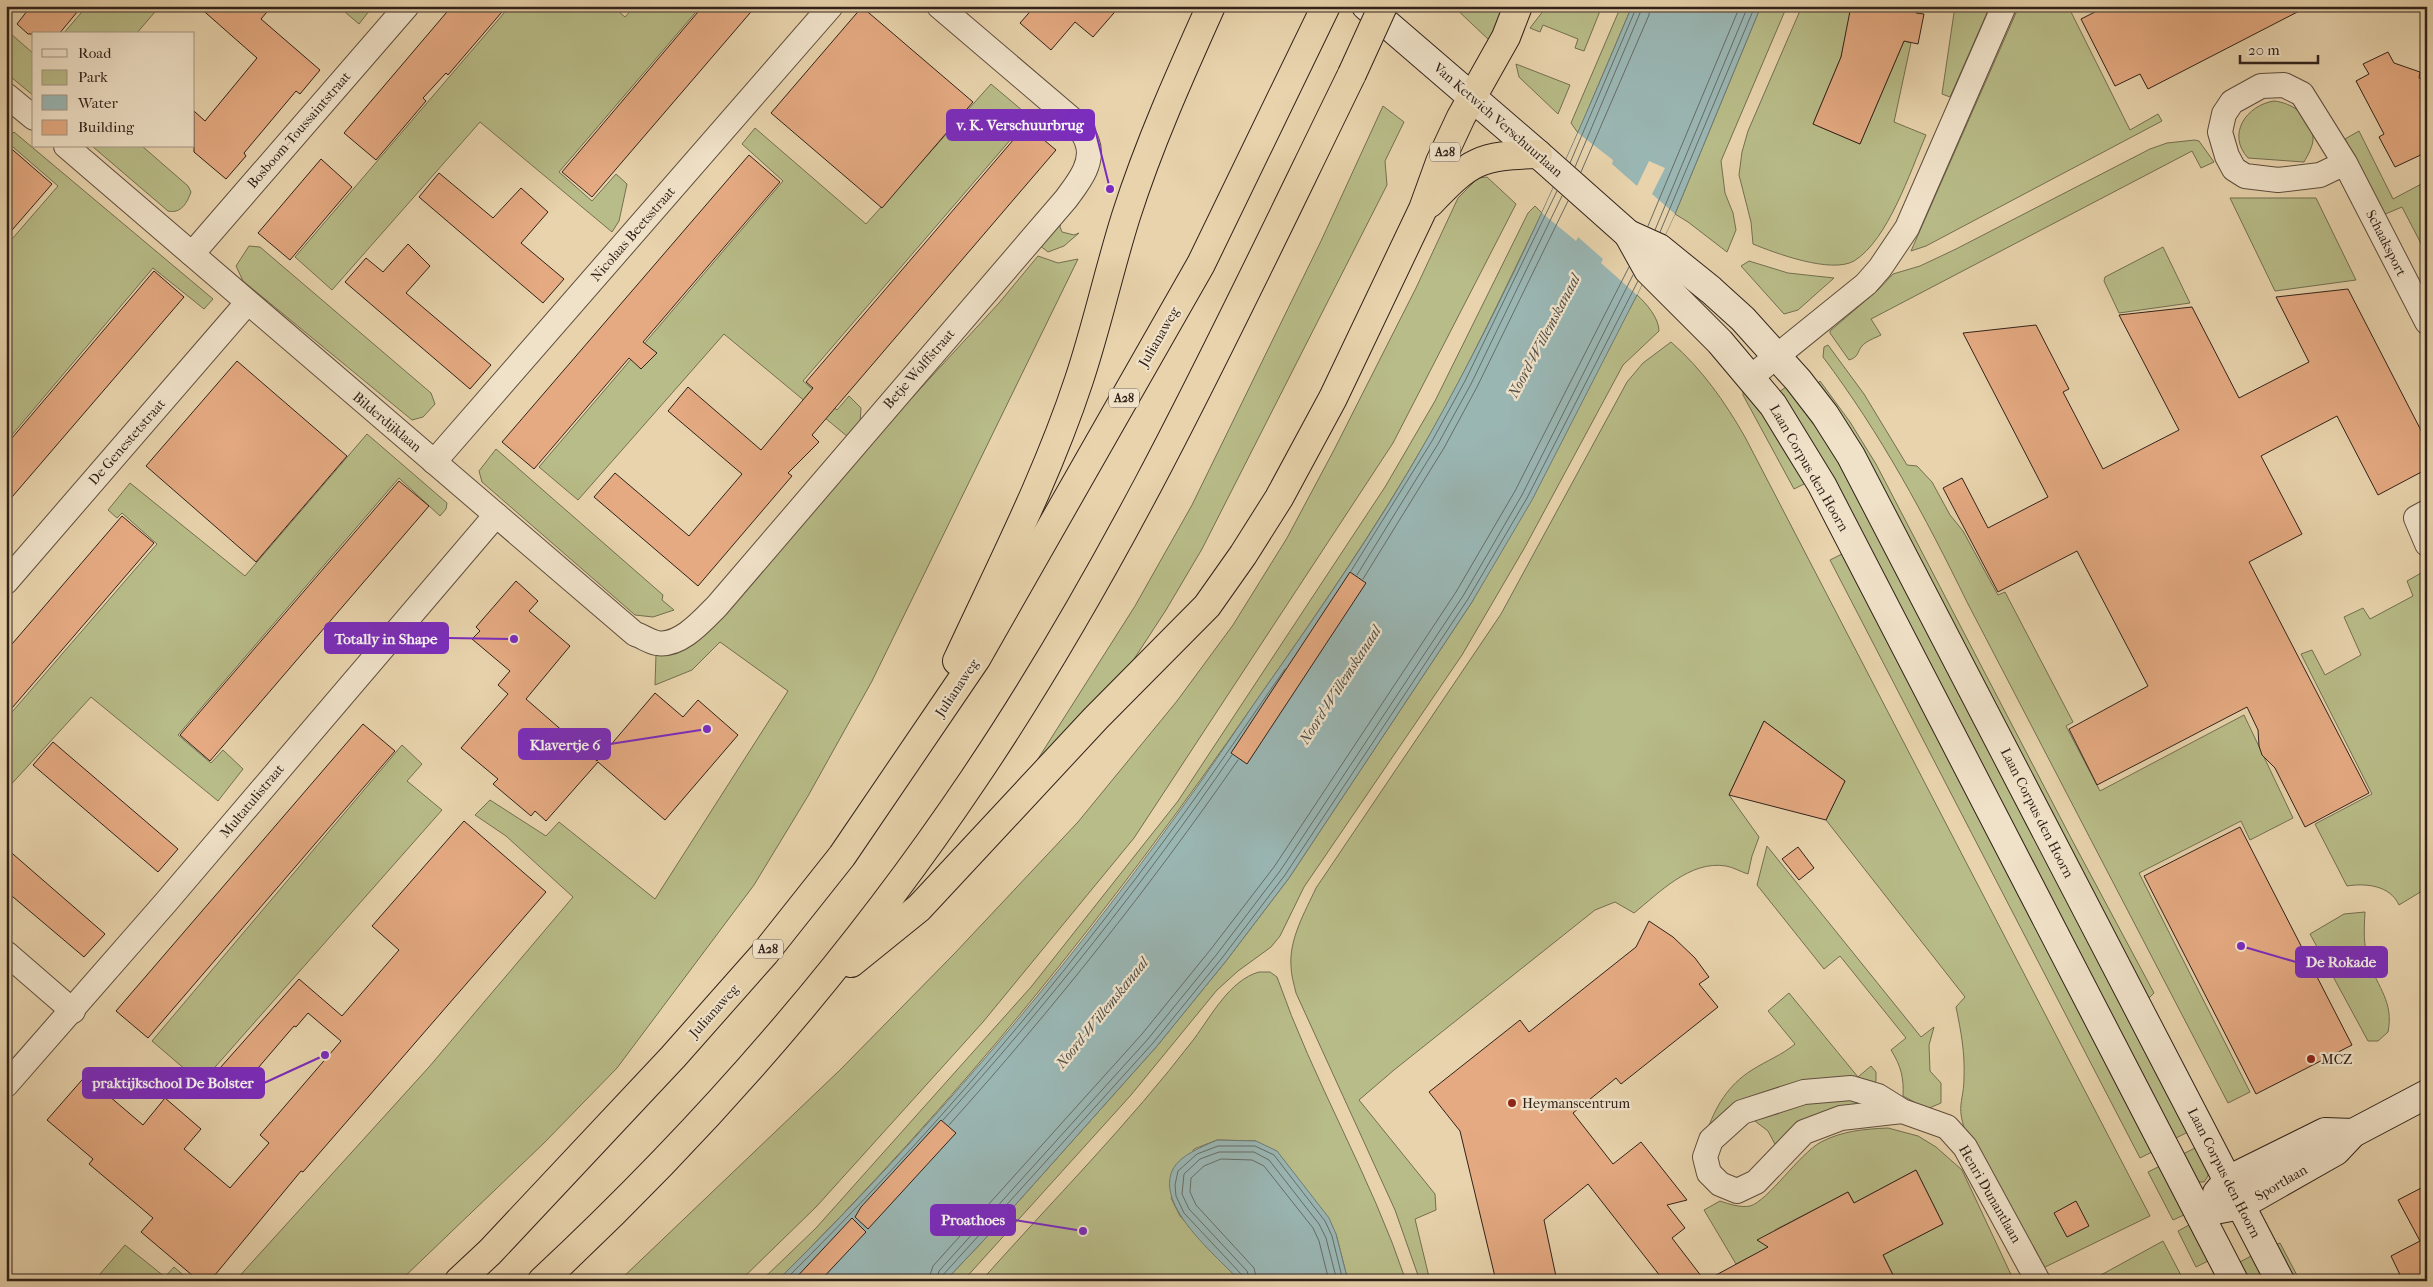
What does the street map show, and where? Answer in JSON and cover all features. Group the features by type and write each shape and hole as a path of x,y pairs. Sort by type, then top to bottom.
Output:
{"highway":[{"name":"A28","path":"916,748 1026,513 1059,436 1079,379 1125,218 1149,148 1212,6"},
{"name":"Julianaweg","path":"459,1281 490,1252 666,1064 765,953 842,856 916,748 976,659 1202,264 1326,6"},
{"name":"A28","path":"542,1281 666,1160 753,1065 817,990 899,884 973,780 1097,578 1184,416 1352,74 1383,6"},
{"name":"A28","path":"817,990 919,908 1096,718 1207,606 1263,524 1305,451 1423,209 1440,162 1472,96 1506,37 1518,6"},
{"name":"A28","path":"1423,209 1458,174 1478,162 1505,155 1538,154"}],"main road":[{"name":"Van Ketwich Verschuurlaan","path":"1366,6 1472,96 1628,234"},
{"name":"Laan Corpus den Hoorn","path":"1628,234 1654,259 1773,405 1822,485 2234,1281"},
{"name":"Laan Corpus den Hoorn","path":"1654,259 1711,290 1778,356 1825,415 1851,456 2280,1281"},
{"name":"Sportlaan","path":"2199,1213 2241,1205 2336,1151 2353,1134 2427,1094"},
{"name":"Sportlaan","path":"2199,1213 2228,1180 2325,1132 2353,1134"}],"street":[{"name":"Bosboom-Toussaintstraat","path":"192,254 407,6"},
{"name":"Nicolaas Beetsstraat","path":"434,462 831,6"},
{"name":"Betje Wolffstraat","path":"717,606 1066,199 1082,176 1088,159 1088,143 1075,122 939,6"},
{"path":"1751,377 1866,284 1907,228 2004,6"},
{"name":"Schaaksport","path":"2345,163 2320,175 2278,180 2245,176 2234,169 2227,156 2220,132 2224,114 2232,102 2261,86 2284,86 2294,88 2302,94 2345,163 2427,322"},
{"path":"6,95 32,116"},
{"name":"Bilderdijklaan","path":"68,148 635,634 658,643 678,639 701,622 717,606"},
{"name":"De Genestetstraat","path":"6,582 248,302"},
{"path":"2427,512 2416,518 2427,544"},
{"name":"Multatulistraat","path":"6,1085 73,1011 496,515"},
{"path":"6,953 73,1011"},
{"name":"Henri Dunantlaan","path":"1902,1110 1841,1118 1804,1132 1756,1182 1737,1191 1720,1184 1709,1173 1705,1157 1711,1140 1742,1112 1804,1092 1851,1088 1878,1096 1902,1110 1947,1127 1965,1147 2038,1281"}],"green space":[{"path":"87,6 160,6 138,32 65,32"},
{"path":"338,6 373,6 359,24"},
{"path":"510,6 612,6 625,17 635,6 701,6 559,172 592,201 616,174 627,184 619,221 612,232 480,122 332,290 295,257"},
{"path":"1453,6 1511,6 1489,40"},
{"path":"1547,6 1602,6 1584,51 1575,48 1578,39 1543,25 1540,32 1530,28"},
{"path":"1621,6 1632,6 1578,133 1571,123"},
{"path":"1761,6 1787,6 1721,161 1725,193 1733,213 1736,230 1727,252 1675,214"},
{"path":"1802,6 1852,6 1841,57 1813,124 1860,144 1904,41 1911,43 1894,122 1926,135 1888,222 1866,251 1854,261 1844,264 1818,264 1803,261 1753,244 1751,222 1739,175 1742,152 1748,131"},
{"path":"1955,6 1990,6 1950,97 1942,94"},
{"path":"2019,6 2068,6 2130,130 2158,114 2162,121 1926,246 1911,251"},
{"path":"11,34 32,52 32,94 6,73 6,40"},
{"path":"1516,64 1570,85 1558,114 1519,77"},
{"path":"991,84 1030,117 803,381 837,410 849,396 861,408 860,423 848,437 724,334 578,500 539,467 783,181 742,144 755,128 866,224"},
{"path":"2274,101 2288,104 2300,112 2308,122 2313,136 2313,143 2304,162 2248,158 2242,149 2239,140 2239,130 2248,114 2255,108"},
{"path":"1383,106 1404,122 1385,161 1387,185 1202,549 1166,610 1121,679 1036,762 1135,606 1192,505 1321,241"},
{"path":"2359,131 2393,199 2427,181 2427,255 2402,207 2383,215 2345,139"},
{"path":"14,132 213,299 204,309 153,268 6,442 6,241 9,237 12,239 58,186 6,141"},
{"path":"2199,141 2214,162 2201,168 2192,151 1871,319 1881,335 1864,344 1852,359 1849,360 1830,333 1893,274 1920,266 1956,249 2150,149 2167,143"},
{"path":"94,148 144,148 188,186 191,192 183,207 177,211 168,211"},
{"path":"1487,177 1516,204 1393,443 1134,838 983,1022 816,1207 740,1281 619,1281 840,1070 954,954 1078,822 1177,701 1233,625 1287,538 1416,288 1458,198 1478,178"},
{"path":"2230,198 2316,198 2356,280 2275,291"},
{"path":"1535,206 1542,213 1473,355 1428,438 1344,573 1200,780 1088,930 969,1075 843,1214 777,1281 761,1281 816,1228 1031,987 1178,801 1385,487 1435,401 1528,213"},
{"path":"1061,221 1060,227 1062,232 1074,235 1079,233 1064,246 1048,252 1039,245"},
{"path":"249,246 260,247 431,393 435,404 423,417 412,420 243,281 236,266"},
{"path":"2163,247 2190,303 2119,313 2104,281 2105,277"},
{"path":"1038,256 1058,263 1078,259 872,681 808,796 754,885 617,1068 544,1143 400,1281 235,1281 429,1067 573,897 506,836 475,815 490,800 546,836 559,822 655,899 788,691 720,642 692,670 655,685 656,654 679,652 697,641 708,630 864,450 999,303"},
{"path":"1749,261 1788,273 1834,278 1798,310 1784,314 1741,266"},
{"path":"1637,295 1648,306 1657,321 1659,331 1623,365 1525,547 1462,655 1304,887 1280,936 1271,947 1238,971 1217,990 1131,1095 963,1281 945,1281 1157,1046 1226,961 1289,878 1472,602"},
{"path":"1671,342 1693,363 1712,386 1745,437 2150,1216 2041,1269 1962,1122 1964,1059 1956,1007 1965,997 1826,820 1845,781 1764,721 1729,795 1759,837 1748,874 1726,866 1713,865 1700,868 1676,880 1634,913 1615,902 1595,910 1359,1100 1435,1194 1436,1210 1415,1219 1430,1281 1420,1281 1395,1210 1296,993 1291,969 1291,956 1295,936 1316,888 1501,614 1627,382 1643,363"},
{"path":"1828,345 1864,394 1907,465 1917,466 1932,482 1950,515 1963,531 1998,595 2005,592 2073,722 2066,726 2100,791 2244,715 2293,818 2250,840 2241,821 2139,873 2250,1092 2228,1103 1935,538 1883,446 1823,357 1824,347"},
{"path":"1820,381 1850,422 1876,464 2154,993 2148,999 1816,385"},
{"path":"1786,387 1842,466 2188,1132 2174,1139 1779,392"},
{"path":"1743,389 1747,389 1806,483 1794,489 1743,395"},
{"path":"367,434 447,503 446,509 440,516 399,478 178,735 211,763 223,750 243,769 218,801 91,697 6,790 6,719 157,544 122,513 117,518 108,510 130,483 245,576"},
{"path":"496,449 663,595 662,600 674,610 653,617 635,615 482,482 479,471"},
{"path":"1842,554 2152,1152 2140,1158 1830,560"},
{"path":"2423,572 2427,576 2427,888 2399,905 2390,893 2383,889 2369,885 2347,886 2315,824 2372,794 2301,654 2312,650 2325,675 2361,655 2344,617 2363,608 2370,619 2413,596 2407,581"},
{"path":"402,745 422,764 407,781 442,810 201,1083 152,1041"},
{"path":"1767,846 1921,1037 1934,1027 1929,1045 1930,1071 1941,1083 1941,1103 1927,1109 1903,1096 1901,1072 1891,1050 1906,1038 1840,956 1824,969 1757,885"},
{"path":"2365,912 2364,937 2367,956 2389,1012 2388,1032 2378,1041 2368,1041 2310,934 2344,914"},
{"path":"1259,972 1270,972 1277,977 1307,1054 1376,1204 1406,1281 1348,1281 1336,1234 1256,1141 1217,1140 1194,1149 1171,1198 1180,1216 1240,1281 981,1281 1090,1162 1169,1071 1230,991 1249,976"},
{"path":"1789,993 1858,1077 1871,1066 1876,1072 1876,1081 1872,1086 1848,1083 1706,1134 1718,1106 1729,1090 1752,1070 1795,1044 1768,1011"},
{"path":"1835,1097 1880,1104 1777,1148 1768,1131 1751,1118 1781,1106"},
{"path":"1888,1128 1918,1136 1936,1147 1962,1170 2014,1281 1896,1281 1883,1255 1943,1224 1916,1170 1854,1203 1848,1192 1775,1230 1781,1241 1736,1264 1704,1210 1720,1201 1739,1206 1750,1206 1766,1196 1803,1156 1821,1142 1853,1131"},
{"path":"2195,1148 2208,1172 2204,1182 2198,1182 2183,1154"},
{"path":"2160,1166 2186,1214 2173,1220 2148,1172"},
{"path":"2191,1224 2210,1260 2196,1267 2178,1231"},
{"path":"2163,1241 2184,1281 2090,1281"},
{"path":"2280,1243 2300,1281 2294,1281 2275,1245"},
{"path":"125,1245 165,1277 174,1267 190,1281 94,1281"},
{"path":"2253,1255 2266,1281 2247,1281 2238,1263"}],"water":[{"name":"Noord-Willemskanaal","path":"1632,6 1761,6 1675,214 1637,295 1532,500 1472,602 1289,878 1226,961 1157,1046 945,1281 777,1281 831,1227 936,1115 1036,998 1131,877 1197,787 1302,636 1410,469 1458,382 1512,277 1562,169"},
{"path":"1217,1140 1256,1141 1277,1151 1329,1218 1336,1234 1348,1281 1240,1281 1204,1245 1180,1214 1172,1199 1170,1183 1173,1169 1181,1159"}],"pier":[{"path":"1578,133 1613,160 1612,164 1637,186 1649,161 1665,168 1652,194 1675,214 1637,295 1601,263 1603,259 1578,237 1576,241 1542,213"}],"building":[{"path":"31,6 82,6 61,32 32,32 32,34 28,34 17,24"},
{"path":"198,6 272,6 261,19 320,70 300,94 296,91 244,153 246,156 226,179 194,152 195,112 205,121 257,58"},
{"path":"452,6 507,6 448,75 446,73 423,98 426,101 376,160 344,133"},
{"path":"703,6 756,6 592,197 562,172"},
{"path":"1035,6 1120,6 1093,37 1075,22 1051,50 1020,23"},
{"path":"1851,6 1919,6 1916,13 1924,14 1918,44 1904,41 1860,144 1813,124 1841,57"},
{"path":"2107,6 2309,6 2148,89 2140,74 2115,86 2081,19"},
{"path":"862,7 973,102 882,208 771,113"},
{"path":"2388,52 2394,63 2420,72 2419,78 2427,81 2427,152 2395,167 2379,137 2384,134 2356,81 2369,74 2363,64"},
{"path":"1026,125 1056,150 812,435 819,442 788,473 792,476 698,586 594,497 615,473 689,536 742,474 668,411 688,387 761,450 813,388 806,382"},
{"path":"6,144 52,184 6,237"},
{"path":"749,155 780,182 643,342 657,353 641,369 629,358 534,469 502,442"},
{"path":"321,159 352,187 290,260 258,233"},
{"path":"439,173 493,218 521,188 548,212 521,243 564,279 543,303 419,197"},
{"path":"408,244 430,266 406,293 491,365 470,389 345,282 366,258 383,272"},
{"path":"154,271 184,297 6,504 6,445"},
{"path":"2348,289 2427,442 2427,469 2378,495 2337,416 2261,456 2302,534 2249,562 2369,793 2305,827 2275,768 2262,755 2259,746 2258,730 2247,707 2097,785 2069,729 2148,686 2077,551 1998,592 1943,488 1962,478 1988,528 2048,497 1963,333 2036,325 2069,389 2063,392 2103,469 2179,430 2119,315 2192,307 2239,398 2309,362 2276,297"},
{"path":"237,361 347,456 256,562 146,466"},
{"path":"399,481 429,506 210,761 180,735"},
{"path":"122,516 154,543 6,715 6,651"},
{"path":"1350,572 1366,583 1247,764 1231,753"},
{"path":"516,581 538,601 529,611 570,646 526,699 597,761 655,693 683,717 698,700 738,735 665,820 598,762 546,821 535,811 531,816 493,784 498,779 461,748 508,694 498,685 510,671 472,639 480,631 476,627"},
{"path":"1764,721 1845,781 1826,820 1729,795"},
{"path":"363,724 395,751 148,1038 116,1011"},
{"path":"53,742 178,849 158,872 33,765"},
{"path":"464,821 546,892 303,1172 301,1171 210,1281 199,1281 141,1232 153,1218 89,1164 93,1159 47,1120 88,1073 112,1093 109,1096 143,1125 165,1098 201,1129 184,1149 230,1188 269,1143 260,1135 341,1041 308,1013 296,1027 294,1026 234,1096 212,1077 299,979 342,1016 399,950 372,926"},
{"path":"2240,827 2352,1045 2256,1094 2144,876"},
{"path":"1798,847 1814,868 1799,880 1782,859"},
{"path":"6,848 105,934 84,957 6,891"},
{"name":"Heymanscentrum","path":"1649,921 1673,937 1695,958 1709,977 1699,984 1718,1007 1621,1084 1616,1078 1573,1113 1613,1164 1641,1142 1687,1200 1667,1205 1685,1228 1672,1238 1705,1281 1664,1281 1588,1184 1544,1220 1557,1281 1496,1281 1460,1131 1429,1092 1520,1020 1529,1032 1636,947"},
{"path":"941,1120 956,1133 868,1229 855,1217 861,1207"},
{"path":"1916,1170 1943,1224 1883,1255 1896,1281 1705,1281 1768,1247 1757,1240 1848,1192 1854,1203"},
{"path":"2427,1185 2427,1281 2403,1281 2391,1256 2420,1241 2398,1200"},
{"path":"2076,1201 2089,1226 2067,1237 2054,1213"},
{"path":"852,1218 866,1232 820,1281 793,1281"}],"place":[{"name":"v. K. Verschuurbrug","path":"1110,189"},
{"name":"Totally in Shape","path":"514,639"},
{"name":"Klavertje 6","path":"707,729"},
{"name":"De Rokade","path":"2241,946"},
{"name":"praktijkschool De Bolster","path":"325,1055"},
{"name":"MCZ","path":"2311,1059"},
{"name":"Heymanscentrum","path":"1512,1103"},
{"name":"Proathoes","path":"1083,1231"}]}
